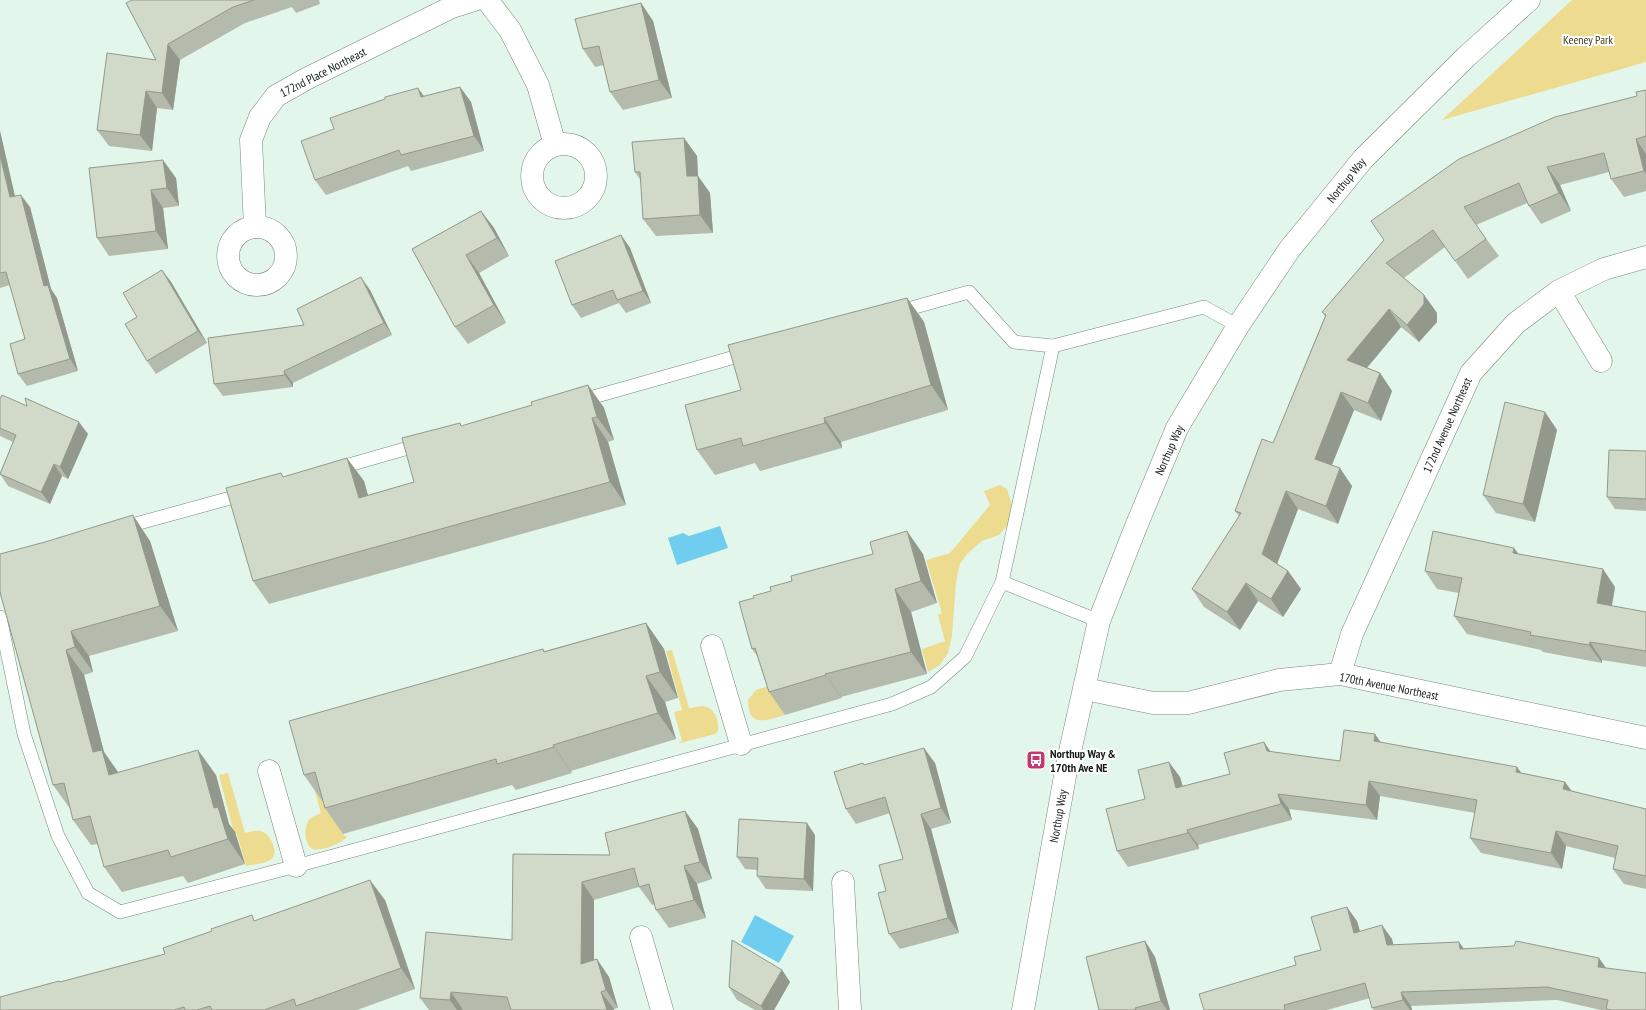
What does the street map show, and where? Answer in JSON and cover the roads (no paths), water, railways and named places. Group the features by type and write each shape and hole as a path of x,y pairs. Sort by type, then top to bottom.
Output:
{"street":[{"name":"172nd Place Northeast","path":"256,227 251,140 260,117 276,96 306,78 452,7 474,0"},
{"path":"488,0 510,30 538,86 555,145"},
{"name":"Northup Way","path":"1024,1010 1067,766 1099,621 1177,428 1238,326 1289,250 1363,159 1466,57 1529,0"},
{"name":"172nd Avenue Northeast","path":"1340,674 1352,634 1471,373 1516,323 1559,291 1604,269 1646,257"},
{"path":"1559,291 1602,361"},
{"path":"712,646 741,744"},
{"name":"170th Avenue Northeast","path":"1085,689 1153,703 1188,703 1279,680 1340,674 1646,738"},
{"path":"269,771 296,866"},
{"path":"843,882 850,1010"},
{"path":"641,937 662,1010"}],"lane":[{"path":"885,316 969,292 1014,342 1053,346 1204,307 1238,326"},
{"path":"0,617 24,734 58,836 88,893 120,912 296,866 892,704 931,687 965,657 1002,582 1053,346"},
{"path":"564,405 763,350"},
{"path":"327,471 434,441"},
{"path":"112,531 258,490"},
{"path":"1002,582 1099,621"}],"water":[{"path":"720,526 728,548 677,565 668,538 683,533 689,536"},
{"path":"755,915 794,936 779,963 741,942"}],"place":[{"name":"Northup Way & 170th Ave NE","path":"1036,760"}],"park label":[{"name":"Keeney Park","path":"1588,39"}]}
